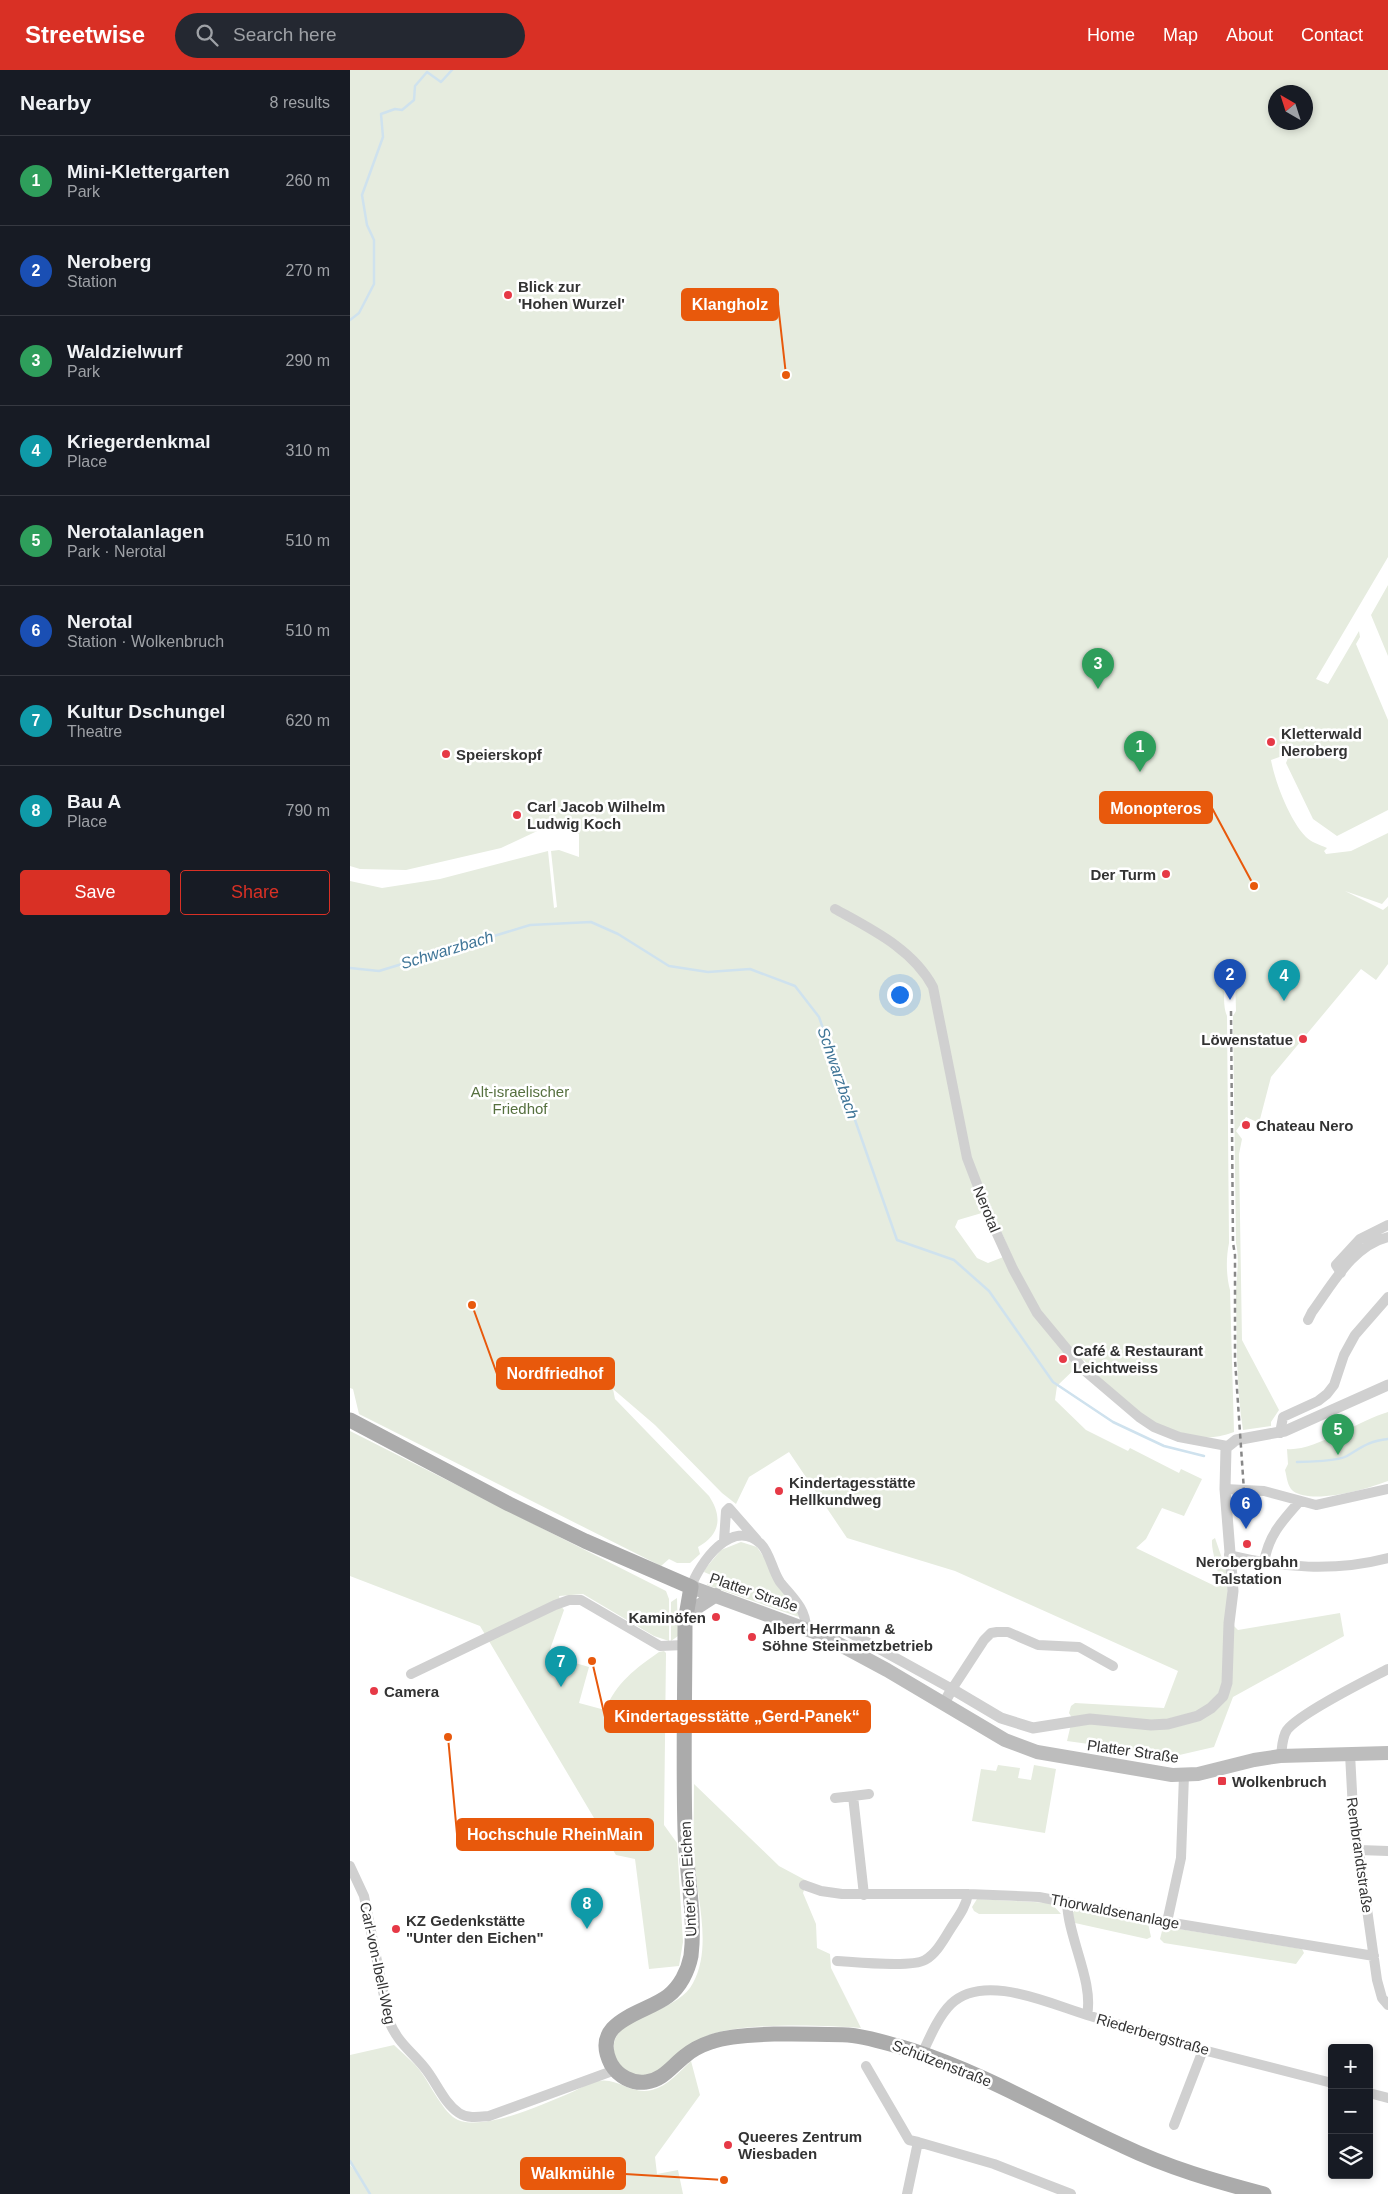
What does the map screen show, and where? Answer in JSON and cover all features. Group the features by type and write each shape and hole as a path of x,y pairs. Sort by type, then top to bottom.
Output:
{"main road":[{"path":"350,1420 508,1504 585,1541 691,1587"},
{"name":"Platter Straße","path":"691,1587 806,1628 832,1640 944,1703 998,1736 1028,1749 1152,1773 1184,1775 1281,1756 1388,1753"},
{"name":"Unter den Eichen","path":"615,2070 607,2049 613,2028 625,2017 662,2001 671,1993 683,1977 690,1960 692,1925 685,1833 685,1622 691,1587"},
{"path":"685,1622 696,1609 716,1596"},
{"name":"Schützenstraße","path":"615,2070 629,2080 651,2081 661,2077 696,2049 719,2039 735,2037 800,2034 853,2036 878,2040 979,2075 1139,2154 1191,2174 1264,2194"}],"street":[{"name":"Nerotal","path":"835,909 886,939 908,955 919,966 932,987 968,1158 992,1223 1013,1269 1037,1313 1085,1371 1139,1418 1172,1434 1227,1446"},
{"path":"1341,1274 1336,1265 1354,1243 1388,1225"},
{"path":"1308,1320 1341,1274 1362,1250 1374,1242 1388,1237"},
{"path":"1280,1433 1280,1423 1283,1417 1318,1401 1330,1390 1347,1348 1365,1322 1388,1297"},
{"path":"832,1640 837,1632 843,1629 1001,1718 1026,1727 1043,1727 1090,1719 1157,1725 1190,1718 1211,1708 1225,1690 1229,1668 1228,1623 1233,1584 1229,1556 1225,1489 1224,1456 1227,1446 1236,1440 1280,1433 1388,1385"},
{"path":"1225,1489 1264,1491 1309,1504 1325,1504 1388,1490"},
{"path":"1264,1563 1266,1548 1274,1531 1300,1501"},
{"path":"724,1541 726,1511 729,1508 764,1548 780,1581 803,1612 806,1628"},
{"path":"691,1587 702,1566 724,1541 741,1536 759,1543"},
{"path":"1229,1556 1287,1566 1330,1568 1388,1558"},
{"path":"411,1674 555,1605 573,1599 588,1602 660,1646 685,1645"},
{"path":"944,1703 984,1640 991,1633 1008,1632 1038,1645 1079,1647 1113,1666"},
{"path":"1281,1756 1284,1736 1292,1724 1341,1694 1388,1669"},
{"name":"Rembrandtstraße","path":"1350,1754 1353,1810 1374,1956"},
{"path":"1166,1922 1179,1868 1184,1775"},
{"path":"835,1798 869,1794"},
{"path":"853,1796 864,1895"},
{"path":"1359,1850 1388,1851"},
{"name":"Carl-von-Ibell-Weg","path":"350,1866 364,1896 389,2021 393,2032 406,2050 423,2066 442,2094 459,2113 472,2117 489,2116 615,2070"},
{"name":"Thorwaldsenanlage","path":"804,1885 829,1893 864,1895 968,1894 1028,1896 1166,1922 1374,1956"},
{"path":"837,1961 910,1963 924,1960 938,1948 966,1903 968,1894"},
{"name":"Riederbergstraße","path":"1067,1902 1069,1923 1088,1994 1088,2015 1203,2050 1328,2082"},
{"path":"1374,1956 1380,1994 1388,2005"},
{"path":"922,2054 946,2010 961,1996 971,1992 1001,1990 1088,2015"},
{"path":"1174,2125 1203,2050"},
{"path":"866,2066 909,2140 994,2164 1072,2194"},
{"path":"1373,2093 1388,2098"},
{"path":"907,2194 918,2142"}],"green space":[{"name":"Alt-israelischer Friedhof","path":"350,70 1388,70 1388,557 1316,679 1328,684 1359,631 1360,637 1356,644 1388,720 1388,810 1337,836 1313,819 1286,763 1288,758 1285,755 1271,760 1280,790 1294,821 1308,839 1327,848 1324,851 1326,854 1351,851 1388,833 1388,897 1382,904 1345,891 1383,910 1388,906 1388,964 1376,980 1361,969 1271,1077 1259,1123 1246,1117 1236,1131 1242,1139 1239,1154 1242,1340 1279,1410 1271,1422 1271,1426 1243,1430 1239,1397 1236,1296 1238,1256 1236,1243 1233,1016 1236,1011 1235,977 1225,977 1224,997 1227,1016 1229,1243 1227,1266 1230,1290 1234,1432 1212,1437 1191,1436 1170,1431 1150,1421 1131,1408 1114,1393 1084,1360 1057,1386 1055,1400 1086,1430 1128,1451 1130,1448 1179,1473 1181,1469 1202,1479 1184,1516 1162,1508 1146,1539 1136,1548 1217,1587 1218,1576 1212,1546 1212,1540 1215,1538 1226,1570 1228,1595 1223,1689 1206,1709 1165,1722 1072,1718 1069,1713 1071,1706 1075,1703 1164,1708 1178,1671 955,1571 847,1538 789,1452 749,1477 736,1504 722,1493 655,1425 613,1389 615,1399 709,1496 713,1504 717,1518 715,1531 711,1537 698,1547 700,1554 690,1563 677,1563 669,1559 661,1566 359,1414 353,1389 350,1388 350,881 382,888 440,879 548,851 554,908 557,907 551,851 559,850 579,857 579,834 550,825 501,848 406,870 360,869 350,866","holes":["992,1210 1011,1254 988,1263 977,1258 955,1227 958,1220"]},
{"path":"1388,585 1388,656 1371,615"},
{"path":"1388,1412 1388,1481 1367,1488 1326,1496 1302,1495 1291,1489 1285,1470 1288,1464 1287,1449 1310,1446"},
{"path":"350,1431 666,1591 669,1599 669,1641 654,1636 583,1594 559,1596 564,1610 548,1655 589,1667 579,1703 605,1710 615,1692 628,1677 659,1652 664,1651 666,1653 664,1825 677,1843 683,1942 679,1966 649,1969 635,1859 616,1855 480,1626 350,1576"},
{"path":"741,1542 757,1547 796,1606 799,1617 707,1585 711,1575 704,1572 705,1569 721,1550"},
{"path":"677,1598 678,1636 671,1641 671,1602"},
{"path":"1340,1613 1344,1636 1233,1697 1214,1747 1175,1756 1067,1741 1071,1724 1101,1721 1157,1729 1219,1707 1233,1625 1238,1630"},
{"path":"998,1765 1020,1768 1018,1778 1031,1780 1034,1765 1056,1769 1045,1833 972,1821 981,1769 996,1771"},
{"path":"694,1784 779,1866 807,1881 803,1893 816,1924 817,1948 830,1954 831,1968 861,2028 782,2026 740,2028 707,2036 655,2073 636,2075 623,2068 616,2060 614,2042 620,2032 630,2023 672,2003 684,1994 693,1983 699,1969 703,1937 694,1856"},
{"path":"977,1899 1051,1903 1061,1914 979,1914 972,1907"},
{"path":"1078,1908 1148,1923 1151,1937 1147,1939 1075,1923 1072,1913"},
{"path":"1167,1927 1302,1949 1304,1953 1296,1964 1164,1943 1160,1939 1162,1931"},
{"path":"394,2045 418,2068 448,2112 458,2120 469,2122 483,2122 514,2115 598,2081 612,2081 637,2090 652,2090 668,2082 691,2061 700,2095 655,2157 657,2174 678,2170 683,2194 350,2194 350,2165 357,2173 350,2164 350,2055"}],"waterway":[{"path":"350,320 359,313 374,284 374,240 367,225 362,195 383,137 381,114 395,109 402,110 414,100 415,86 427,72 441,82 452,70"},
{"name":"Schwarzbach","path":"350,968 379,971 530,925 591,922 618,934 669,966 708,972 750,969 795,986 819,1017 897,1240 954,1260 989,1291 1053,1382 1113,1422 1164,1446 1204,1456"},
{"name":"Schwarzbach","path":"1297,1462 1343,1458 1371,1443 1388,1439"},
{"path":"350,2161 370,2194"}],"railway":[{"path":"1231,1011 1235,1360 1246,1520"}],"place":[{"name":"Blick zur 'Hohen Wurzel'","path":"508,295"},
{"name":"Klangholz","path":"786,375"},
{"name":"Waldzielwurf","path":"1098,689"},
{"name":"Kletterwald Neroberg","path":"1271,742"},
{"name":"Speierskopf","path":"446,754"},
{"name":"Mini-Klettergarten","path":"1140,772"},
{"name":"Carl Jacob Wilhelm Ludwig Koch","path":"517,815"},
{"name":"Der Turm","path":"1166,874"},
{"name":"Monopteros","path":"1254,886"},
{"name":"Neroberg","path":"1230,1000"},
{"name":"Kriegerdenkmal","path":"1284,1001"},
{"name":"Löwenstatue","path":"1303,1039"},
{"name":"Chateau Nero","path":"1246,1125"},
{"name":"Nordfriedhof","path":"472,1305"},
{"name":"Café & Restaurant Leichtweiss","path":"1063,1359"},
{"name":"Nerotalanlagen","path":"1338,1455"},
{"name":"Kindertagesstätte Hellkundweg","path":"779,1491"},
{"name":"Nerotal","path":"1246,1529"},
{"name":"Nerobergbahn Talstation","path":"1247,1544"},
{"name":"Kaminöfen","path":"716,1617"},
{"name":"Albert Herrmann & Söhne Steinmetzbetrieb","path":"752,1637"},
{"name":"Kindertagesstätte „Gerd-Panek“","path":"592,1661"},
{"name":"Kultur Dschungel","path":"561,1687"},
{"name":"Camera","path":"374,1691"},
{"name":"Hochschule RheinMain","path":"448,1737"},
{"name":"Wolkenbruch","path":"1222,1781"},
{"name":"KZ Gedenkstätte \"Unter den Eichen\"","path":"396,1929"},
{"name":"Bau A","path":"587,1929"},
{"name":"Queeres Zentrum Wiesbaden","path":"728,2145"},
{"name":"Walkmühle","path":"724,2180"}]}
